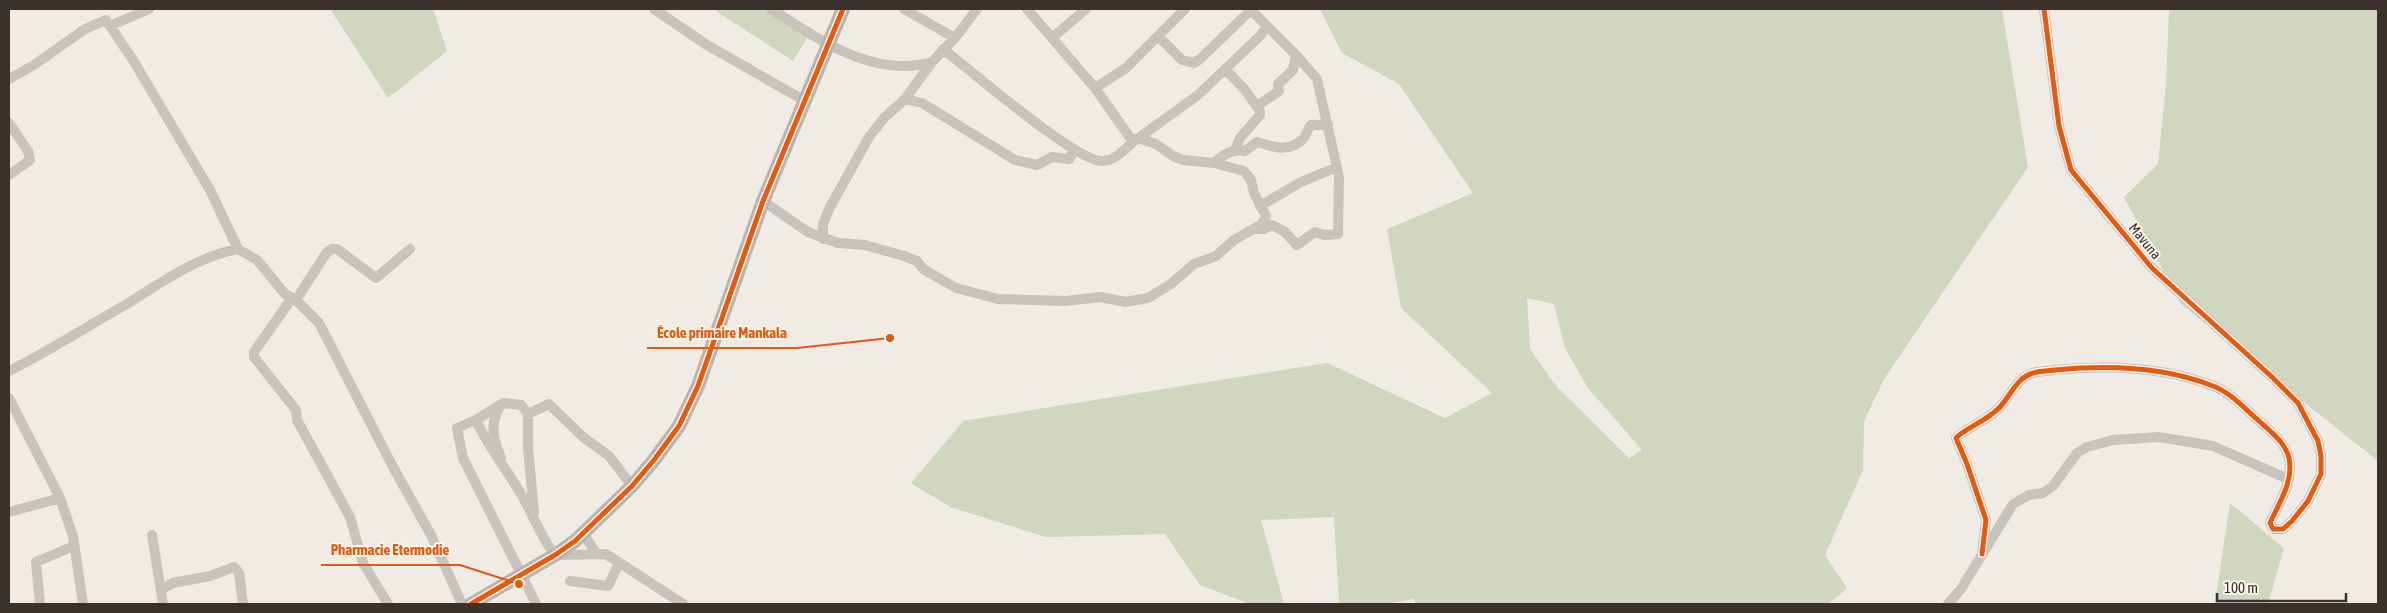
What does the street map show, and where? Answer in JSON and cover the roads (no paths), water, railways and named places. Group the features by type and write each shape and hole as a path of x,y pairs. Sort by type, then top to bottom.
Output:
{"street":[{"path":"110,26 149,9"},
{"path":"654,9 707,45 805,101"},
{"path":"771,9 830,46 886,65 906,68 932,62"},
{"path":"471,604 555,555 583,533 632,486 679,426 698,386 763,201 844,9"},
{"path":"904,9 955,38"},
{"path":"823,239 823,224 830,207 870,137 884,118 905,99 932,62 955,38 978,9"},
{"path":"763,201 808,232 823,239 838,243 865,245 904,256 917,261 923,269 956,288 998,299 1065,301 1101,297 1125,302 1148,298 1171,284 1194,264 1216,256 1249,230 1262,224 1266,216 1247,173 1231,166 1226,167 1214,163 1183,160 1173,156 1156,144 1136,140 1095,88 1027,9"},
{"path":"1052,38 1086,9"},
{"path":"1095,88 1126,68 1185,9"},
{"path":"1159,37 1182,60 1194,63 1251,9 1296,54 1317,79 1339,177 1338,234 1325,235 1316,232 1297,245 1285,232 1272,225 1264,230 1249,230"},
{"name":"Mavuna","path":"2044,9 2059,126 2071,170 2152,268 2298,403 2318,441 2321,456 2320,474 2308,501 2283,529 2272,528 2270,523 2286,491 2288,479"},
{"path":"9,87 11,78 34,65 85,29 106,20 210,190 238,249 257,260 285,294 310,312 325,333 393,467 431,535 462,604"},
{"path":"943,49 1074,151 1101,161 1116,157 1198,95 1261,35 1267,26"},
{"path":"1257,106 1279,91 1278,84 1293,70 1296,54"},
{"path":"1214,163 1235,150 1240,138 1260,115 1257,106 1245,90 1225,69"},
{"path":"905,99 922,103 1015,160 1037,165 1052,157 1069,159 1074,151"},
{"path":"9,123 28,151 30,160 9,175"},
{"path":"1235,150 1245,151 1257,142 1282,149 1301,141 1311,125 1328,125"},
{"path":"1260,206 1301,182 1337,167"},
{"path":"9,371 54,349 90,324 210,256 238,249"},
{"path":"388,604 363,563 350,517 297,420 296,410 254,357 254,352 327,252 337,249 376,278 410,249"},
{"path":"1948,604 1961,589 2013,504 2028,495 2043,493 2053,486 2077,453 2088,447 2113,440 2159,437 2213,446 2288,479 2289,459 2284,446 2237,402 2215,386 2180,376 2144,371 2083,367 2032,373 2020,381 1999,408 1982,422 1956,438 1968,464 1986,520 1982,554"},
{"path":"9,398 60,498 74,546 83,604"},
{"path":"503,403 494,416 493,429 497,448 508,474"},
{"path":"534,519 528,448 528,414 521,405 503,403 476,420 457,428 463,458 536,604"},
{"path":"528,414 549,404 583,437 609,456 632,486"},
{"path":"476,420 487,443 508,474 534,519 542,537 555,555"},
{"path":"9,512 60,498"},
{"path":"583,533 596,553"},
{"path":"152,535 163,604"},
{"path":"40,604 36,562 74,546"},
{"path":"555,555 606,554 678,603"},
{"path":"570,580 608,586 619,563"},
{"path":"161,590 173,583 210,576 234,567 239,573 243,604"}],"place":[{"name":"École primaire Mankala","path":"890,338"},
{"name":"Pharmacie Etermodie","path":"519,584"}]}
